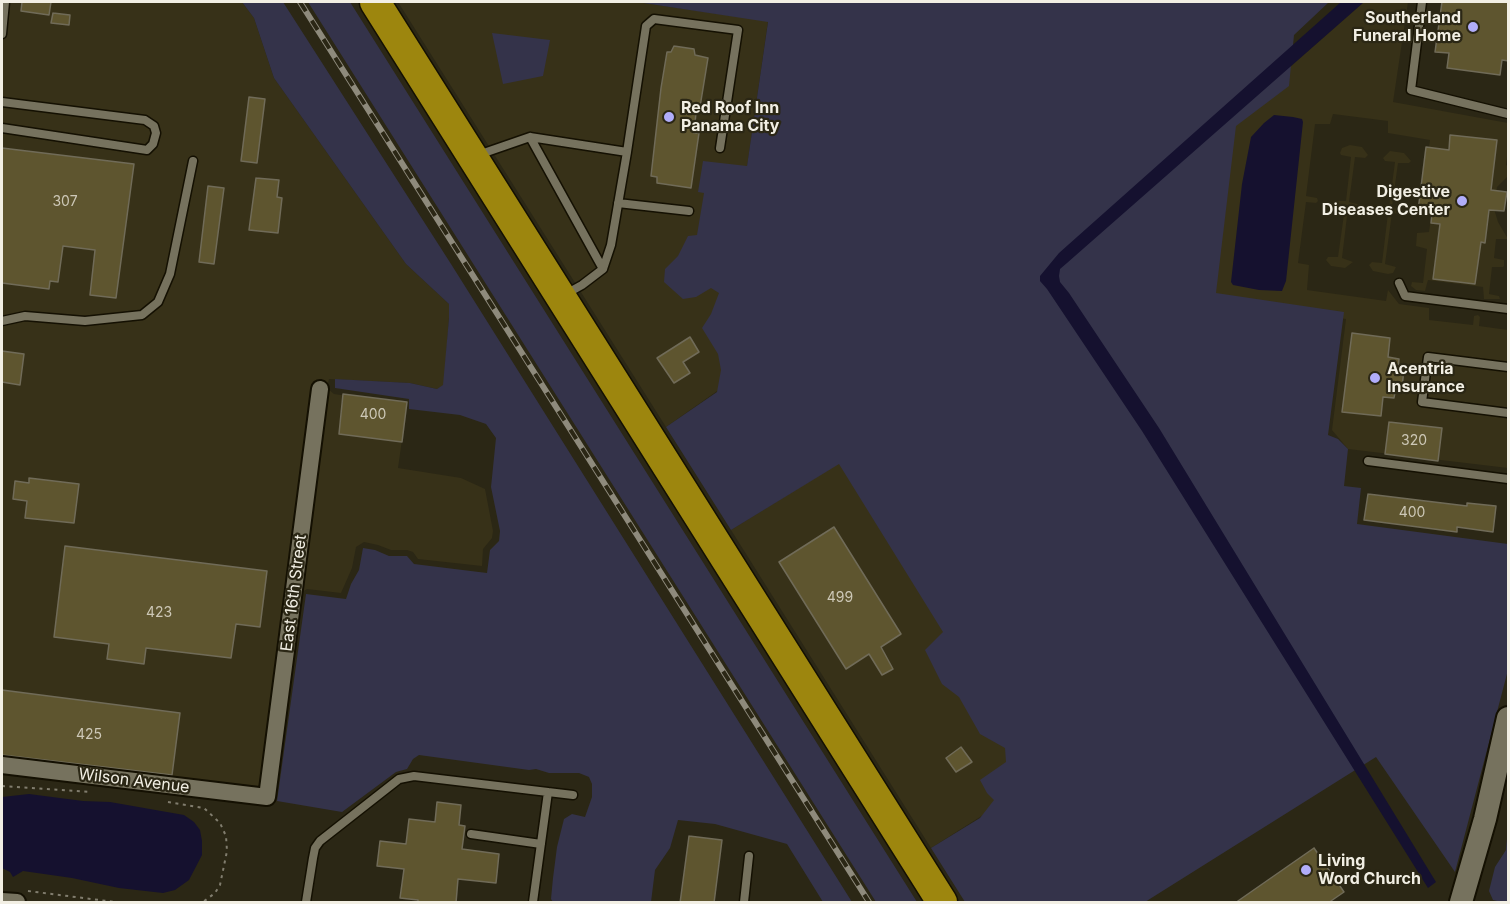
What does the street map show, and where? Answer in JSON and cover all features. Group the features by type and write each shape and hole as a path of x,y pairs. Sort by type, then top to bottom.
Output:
{"highway":[{"path":"375,2 942,903"}],"main road":[{"path":"1461,903 1485,819 1509,718"}],"street":[{"name":"East 16th Street","path":"267,797 320,389"},
{"name":"Wilson Avenue","path":"2,765 267,797"}],"lane":[{"path":"2,34 5,2"},
{"path":"1422,2 1411,90 1509,114"},
{"path":"561,297 603,269 611,245 646,26 654,19 738,30 720,148"},
{"path":"2,102 145,120 154,126 156,133 153,144 147,150 2,128"},
{"path":"530,136 603,269"},
{"path":"473,157 530,136 627,152"},
{"path":"2,321 25,316 85,321 142,315 158,302 170,274 194,161"},
{"path":"618,203 689,211"},
{"path":"1399,283 1405,296 1508,308"},
{"path":"1509,367 1428,357 1422,402 1509,413"},
{"path":"1368,461 1509,479"},
{"path":"306,903 315,848 320,841 399,779 414,776 573,795"},
{"path":"533,903 548,792"},
{"path":"471,834 541,844"},
{"path":"744,903 749,856"}],"path":[{"path":"2,786 93,792"},
{"path":"164,801 204,808 220,823 226,836 227,851 220,885 215,893 203,903"},
{"path":"13,900 115,903"}],"shaded area":[{"path":"2,2 242,2 254,18 274,78 406,264 449,304 444,385 437,389 410,383 329,379 328,383 313,381 260,789 2,758"},
{"path":"242,2 283,2 451,264 852,902 823,902 787,844 715,824 678,820 670,848 655,870 651,902 553,902 551,899 557,847 564,819 572,814 585,817 592,797 592,784 589,777 579,773 549,773 536,769 529,770 419,755 413,759 407,769 396,772 342,812 277,801 306,594 346,599 359,570 363,548 389,556 407,556 414,564 487,573 490,550 499,541 500,531 491,487 496,438 486,424 460,415 409,409 409,399 335,388 335,379 410,383 437,389 443,385 449,304 406,264 274,78 254,18"},
{"path":"308,2 350,2 917,902 876,902"},
{"path":"398,2 637,2 768,21 747,167 720,389 666,427"},
{"path":"637,2 1329,2 1294,35 1289,86 1236,126 1216,293 1344,312 1328,435 1338,439 1348,449 1344,486 1361,488 1357,524 1508,544 1508,670 1455,872 1376,757 1145,902 965,902 931,848 980,818 994,800 980,780 1006,762 1005,748 980,734 959,697 942,684 925,650 943,632 839,464 731,530 666,427 717,392 721,370 718,354 702,328 711,314 719,293 711,288 696,297 683,299 664,282 665,269 678,256 688,236 697,235 704,193 698,192 703,161 747,166 768,22"},
{"path":"1341,2 1364,2 1060,269 1059,276 1060,282 1159,428 1436,882 1428,888 1142,431 1040,281 1040,276 1059,253"},
{"path":"1364,2 1408,2 1393,102 1508,123 1506,165 1508,176 1497,187 1494,209 1498,222 1508,239 1496,239 1494,258 1504,260 1504,266 1492,267 1489,294 1499,296 1500,299 1484,299 1483,287 1428,280 1425,291 1416,290 1411,286 1412,282 1423,283 1427,249 1416,246 1417,233 1429,232 1432,210 1424,184 1430,140 1388,133 1388,121 1333,114 1330,124 1315,124 1306,196 1317,198 1318,201 1316,203 1306,202 1298,263 1309,265 1307,290 1386,301 1388,290 1399,304 1429,308 1429,320 1473,325 1474,316 1478,315 1480,317 1479,326 1508,330 1508,468 1348,449 1332,430 1346,319 1188,297 1214,89 1258,95"},
{"path":"492,33 550,40 543,76 503,84"},
{"path":"1274,115 1302,119 1303,122 1286,281 1282,291 1259,290 1233,285 1231,282 1242,184 1251,137"},
{"path":"1350,145 1362,147 1368,155 1365,158 1355,157 1349,202 1361,205 1359,209 1348,208 1342,258 1353,262 1345,268 1331,266 1326,260 1328,257 1338,257 1345,207 1333,203 1346,201 1351,157 1340,153 1342,148"},
{"path":"1390,151 1404,153 1411,161 1398,163 1392,207 1404,210 1402,214 1392,213 1385,264 1396,267 1393,273 1388,274 1373,271 1369,265 1372,262 1382,263 1388,213 1378,211 1377,208 1378,206 1389,207 1395,162 1385,161 1383,158"},
{"path":"328,389 334,394 402,404 406,412 398,468 461,478 485,489 493,531 492,538 483,549 482,566 418,559 413,552 407,550 391,550 364,542 356,547 352,568 341,593 307,589 302,592"},
{"path":"850,456 1051,772 931,848 731,530"},
{"path":"29,794 110,802 184,815 200,830 202,855 189,880 175,890 163,893 119,888 23,871 13,877 10,872 2,868 2,797"},
{"path":"1508,827 1508,902 1501,902 1493,900 1489,891 1495,867 1506,850"}],"building":[{"path":"22,2 51,2 49,15 21,11"},
{"name":"Southerland Funeral Home","path":"1442,2 1509,2 1509,61 1502,60 1500,75 1447,68 1449,53 1435,52"},
{"path":"53,13 70,15 69,25 51,23"},
{"name":"Red Roof Inn Panama City","path":"674,46 694,49 695,55 708,58 699,113 696,113 694,133 699,133 691,188 657,183 657,177 651,176 667,52 671,52"},
{"path":"249,97 265,99 257,163 241,161"},
{"name":"Digestive Diseases Center","path":"1450,135 1497,140 1491,190 1507,192 1504,211 1489,210 1485,243 1481,242 1475,284 1433,279 1440,224 1431,223 1432,213 1418,211 1426,147 1449,150"},
{"path":"2,148 134,164 116,298 90,295 95,250 63,246 58,282 50,281 49,289 2,283"},
{"path":"256,178 279,180 277,197 282,198 278,233 249,230"},
{"path":"208,186 224,188 214,264 199,262"},
{"name":"Acentria Insurance","path":"1352,333 1390,338 1388,357 1399,359 1398,369 1404,370 1402,387 1396,386 1394,398 1383,397 1381,416 1342,412"},
{"path":"690,337 699,352 683,362 690,373 674,383 657,358"},
{"path":"2,351 24,354 20,385 2,382"},
{"path":"343,394 407,402 402,442 339,434"},
{"path":"1389,422 1442,428 1438,461 1385,454"},
{"path":"29,478 79,484 74,523 25,518 27,501 13,499 15,481 29,483"},
{"path":"1368,494 1467,506 1467,503 1496,506 1493,532 1457,527 1457,532 1364,520"},
{"path":"834,527 901,634 881,647 893,669 882,675 869,654 846,669 779,562"},
{"path":"65,546 267,571 260,627 236,624 231,658 146,648 144,664 107,659 109,644 54,637"},
{"path":"2,690 180,713 172,775 2,755"},
{"path":"961,747 972,762 956,772 946,758"},
{"path":"437,802 461,805 459,825 465,826 462,849 499,854 496,883 458,879 456,903 418,903 418,900 400,898 404,869 377,866 380,841 406,844 409,819 435,822"},
{"path":"689,836 722,840 714,903 680,903"},
{"name":"Living Word Church","path":"1314,848 1344,892 1328,903 1235,903"}],"railway":[{"path":"300,2 869,902"}],"place":[{"name":"Southerland Funeral Home","path":"1473,27"},
{"name":"Red Roof Inn Panama City","path":"669,117"},
{"name":"Digestive Diseases Center","path":"1462,201"},
{"name":"Acentria Insurance","path":"1375,378"},
{"name":"Living Word Church","path":"1306,870"}]}
